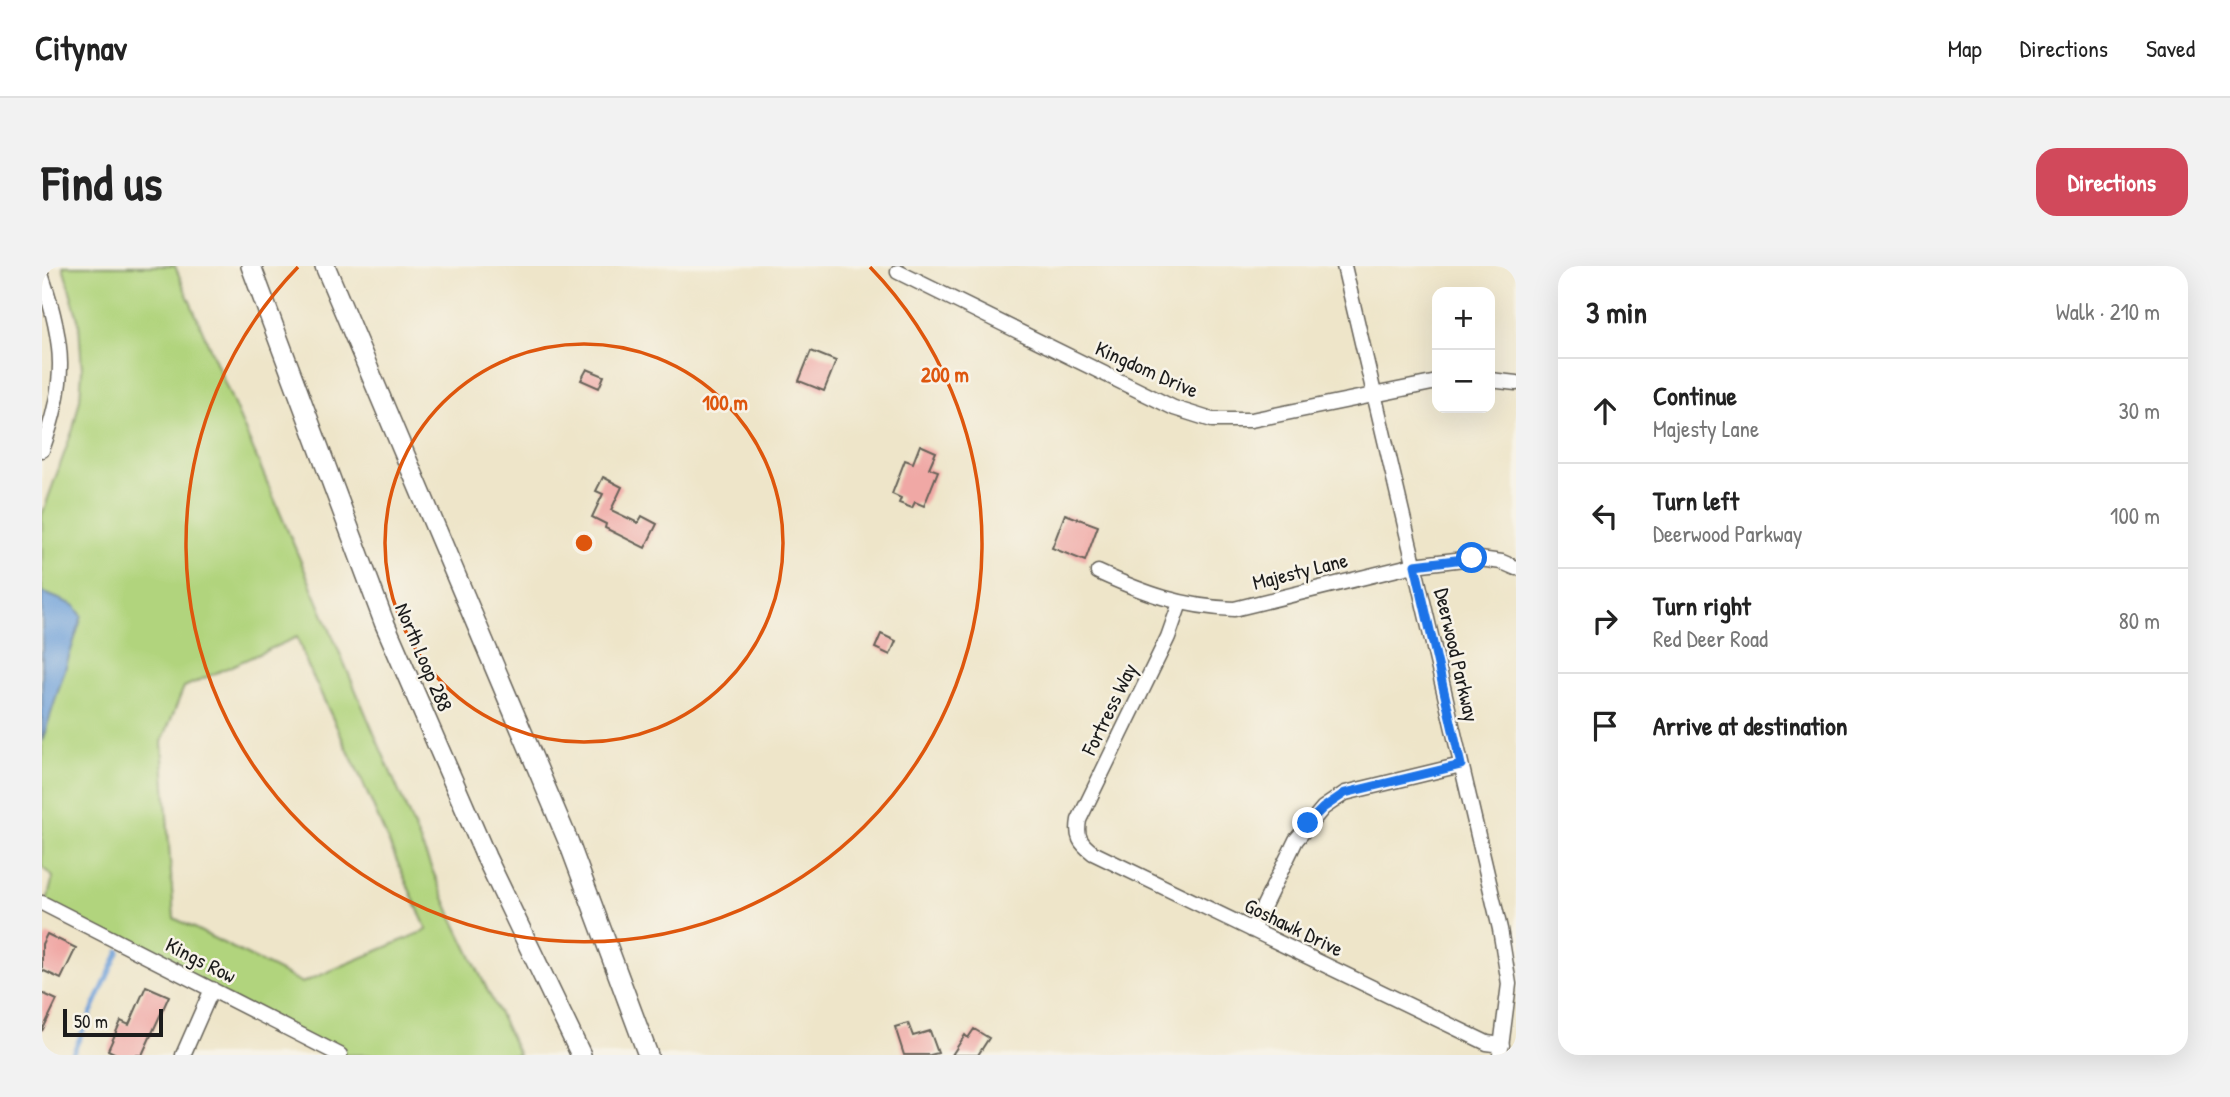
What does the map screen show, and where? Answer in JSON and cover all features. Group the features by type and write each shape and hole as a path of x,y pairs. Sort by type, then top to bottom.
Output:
{"highway":[{"name":"North Loop 288","path":"251,266 384,622 475,833 580,1055"},
{"path":"325,266 569,843 648,1055"}],"street":[{"path":"916,281 922,266"},
{"name":"Deerwood Parkway","path":"1344,266 1500,929 1509,984 1501,1050"},
{"name":"Kingdom Drive","path":"898,272 1174,408 1212,420 1251,419 1432,383"},
{"path":"42,277 59,331 61,361 56,407 42,450"},
{"path":"1495,381 1516,383"},
{"name":"Majesty Lane","path":"1098,572 1140,591 1180,603 1234,609 1415,565 1472,558 1502,562 1516,568"},
{"name":"Fortress Way","path":"1076,833 1079,820 1168,637 1180,603"},
{"path":"1252,930 1296,839 1323,808 1345,793 1461,765"},
{"name":"Goshawk Drive","path":"1076,833 1082,844 1093,853 1501,1050"},
{"name":"Kings Row","path":"42,903 340,1055"},
{"path":"183,1055 212,989"}],"green space":[{"path":"63,266 175,266 454,921 519,1055 340,1055 46,905 53,877 42,867 42,515 73,429 80,399 82,370 79,323","holes":["297,637 359,774 427,930 302,983 174,918 162,742 184,687"]}],"water":[{"path":"42,592 74,605 82,616 42,742"}],"building":[{"path":"811,351 836,361 824,391 799,381"},
{"path":"587,369 604,376 599,388 581,380"},
{"path":"920,445 936,452 929,468 938,471 924,506 915,502 912,508 899,503 901,498 892,494 905,460 913,463"},
{"path":"603,477 622,487 611,510 638,523 642,516 657,524 645,548 605,528 606,524 592,517 603,494 596,491"},
{"path":"1065,514 1098,526 1085,561 1052,548"},
{"path":"881,634 896,641 890,655 875,648"},
{"path":"47,934 76,948 61,979 42,970 42,944"},
{"path":"146,986 169,996 142,1055 118,1055 108,1050 121,1021 129,1025"},
{"path":"42,993 57,1000 42,1031"},
{"path":"908,1023 913,1036 930,1031 938,1053 904,1055 895,1027"},
{"path":"974,1029 989,1038 978,1055 952,1055 965,1035 968,1038"}],"waterway":[{"path":"72,1055 119,951"}],"route":[{"path":"1308,823 1323,808 1345,793 1461,765 1415,565 1472,558"}]}
